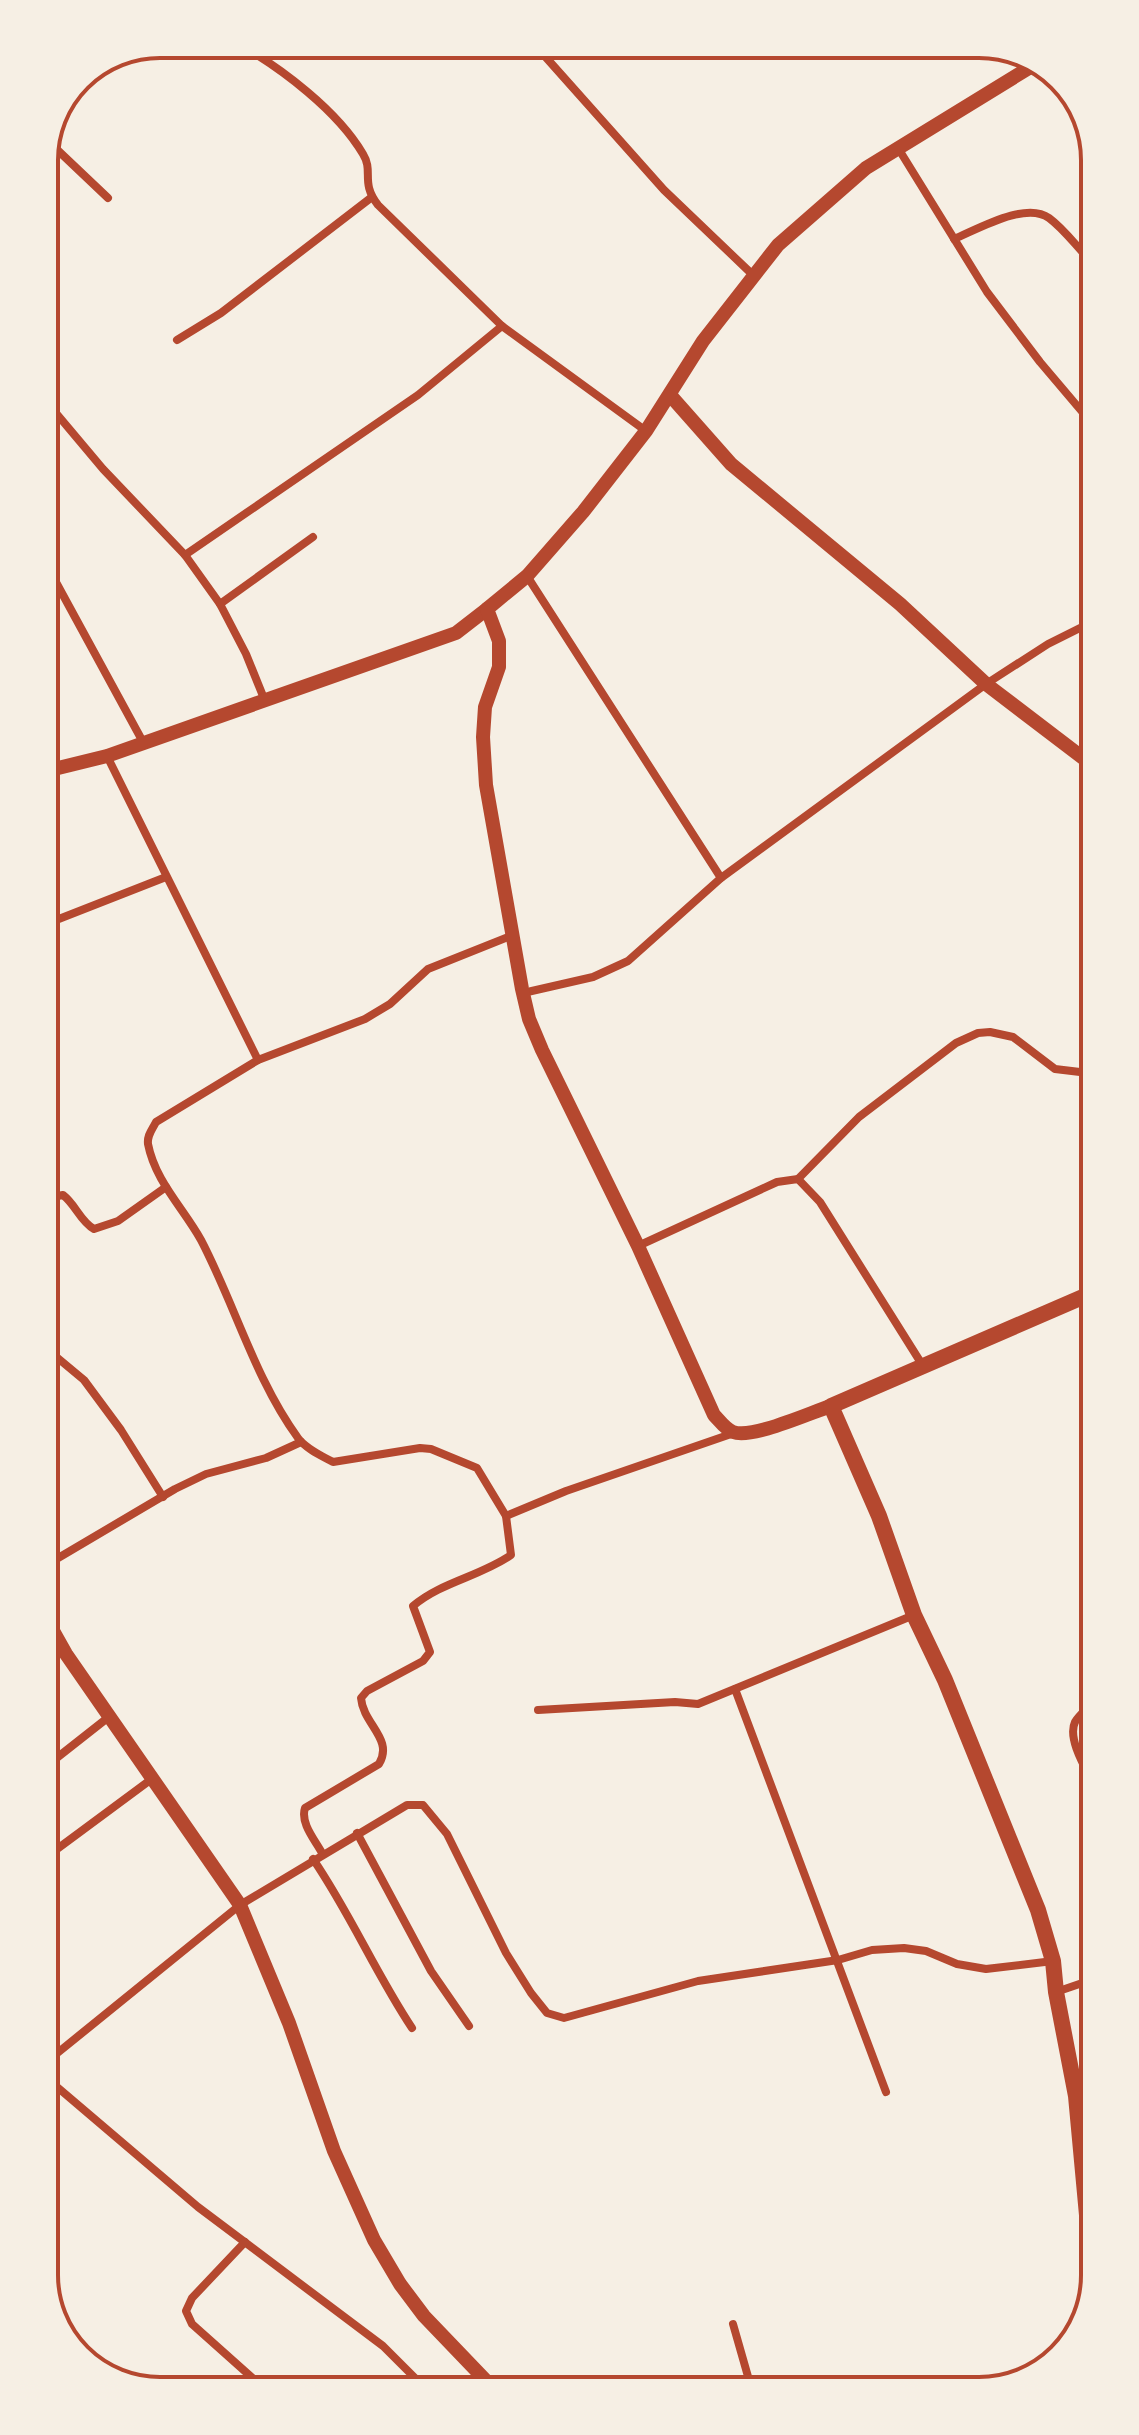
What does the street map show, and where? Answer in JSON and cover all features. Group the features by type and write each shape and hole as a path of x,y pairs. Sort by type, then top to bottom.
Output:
{"main road":[{"path":"1081,1298 831,1406 879,1516 914,1615 945,1680 1038,1910 1053,1961 1076,2096 1081,2150"}],"street":[{"path":"264,58 299,84 346,131 365,156 366,183 372,197 502,326 646,431"},
{"path":"546,58 664,190 754,276"},
{"path":"58,768 107,756 456,633 527,576 583,512 646,431 703,341 778,245 866,168 1026,70"},
{"path":"898,148 987,292 1081,410"},
{"path":"58,151 108,198"},
{"path":"177,340 221,313 372,197"},
{"path":"954,239 1020,213 1035,212 1048,217 1081,251"},
{"path":"185,555 418,395 502,326"},
{"path":"670,395 731,464 900,604 986,684 1081,756"},
{"path":"58,415 103,469 185,555 220,604 266,702"},
{"path":"220,604 313,537"},
{"path":"527,576 721,878"},
{"path":"58,586 143,742"},
{"path":"487,609 499,641 499,667 485,707 486,785 529,1019 638,1246 714,1415 735,1433"},
{"path":"523,993 593,977 628,961 721,878 986,684 1048,644 1081,628"},
{"path":"107,756 258,1060"},
{"path":"58,919 166,877"},
{"path":"322,1853 305,1823 302,1814 305,1808 379,1764 385,1754 383,1744 362,1708 361,1698 367,1691 423,1661 430,1652 413,1606 423,1597 511,1555 506,1516 477,1468 431,1449 333,1462 301,1442 283,1416 263,1377 232,1301 200,1237 166,1187 148,1146 148,1135 156,1122 258,1060 365,1019 390,1004 428,969 513,935"},
{"path":"638,1246 777,1182 798,1179 859,1117 956,1043 978,1033 1013,1037 1055,1069 1081,1072"},
{"path":"798,1179 820,1202 923,1366"},
{"path":"58,1196 63,1195 72,1202 83,1220 94,1229 118,1221 166,1187"},
{"path":"58,1358 84,1380 121,1430 163,1497"},
{"path":"506,1516 566,1491 735,1433 751,1432 831,1406"},
{"path":"58,1558 206,1474 266,1458 301,1442"},
{"path":"538,1710 675,1702 698,1704 914,1615"},
{"path":"58,1641 240,1905 289,2023 334,2151 374,2240 400,2284 424,2316 482,2377"},
{"path":"735,1689 886,2092"},
{"path":"58,1757 111,1715"},
{"path":"1081,1715 1073,1731 1081,1757"},
{"path":"58,1848 154,1778"},
{"path":"58,2053 240,1905 322,1853 407,1805 423,1805 447,1834 506,1953 531,1993 547,2013 556,2018 698,1981 838,1960 872,1950 904,1948 926,1951 957,1964 986,1969 1053,1961"},
{"path":"357,1833 431,1971 469,2026"},
{"path":"313,1859 412,2028"},
{"path":"1056,1992 1081,1983"},
{"path":"58,2088 198,2207 383,2346 414,2377"},
{"path":"245,2242 192,2298 186,2311 192,2324 251,2377"},
{"path":"733,2324 748,2377"}]}
